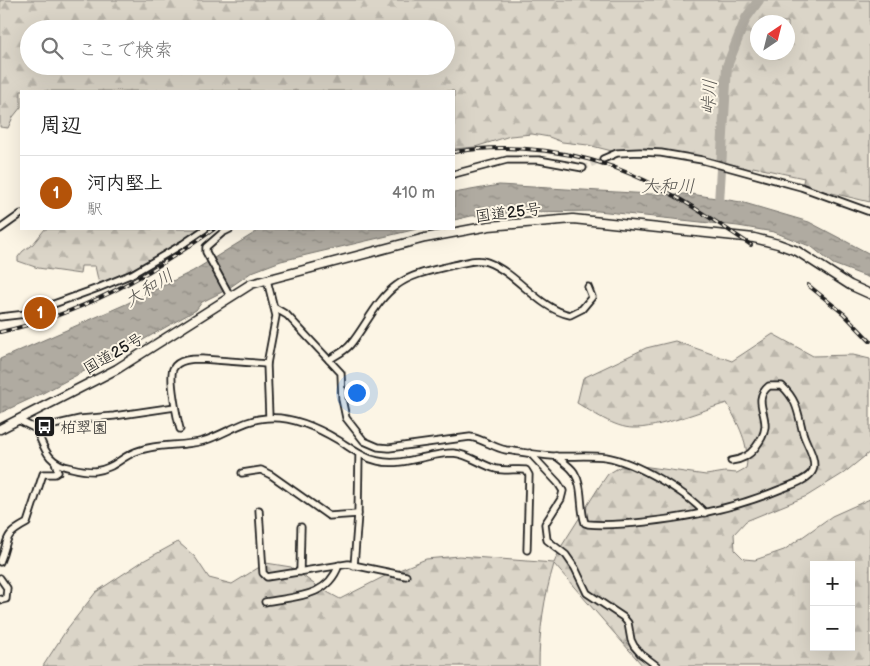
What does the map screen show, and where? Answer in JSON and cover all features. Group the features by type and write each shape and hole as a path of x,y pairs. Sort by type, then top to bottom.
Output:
{"highway":[{"name":"国道25号","path":"0,429 117,369 251,284 425,238 489,226 573,219 754,238 797,251 830,273 870,294"}],"street":[{"path":"603,159 617,153 640,152 661,153 702,160 794,185 870,212"},
{"path":"455,174 507,160 539,160 583,168"},
{"path":"0,229 20,215"},
{"path":"0,317 26,314 132,274 184,244 204,230"},
{"path":"228,230 208,244 206,252 230,296"},
{"path":"329,360 342,353 350,345 386,294 410,277 437,269 478,260 487,261 557,311 570,315 582,309 592,297 588,288"},
{"path":"267,280 276,316 267,364 269,417"},
{"path":"275,308 287,315 342,374 342,399 346,418 364,441 378,447 389,448 470,436 480,438 503,450 556,456 605,457 622,462 673,486 698,504 705,513"},
{"path":"180,429 175,407 172,374 173,368 180,362 202,359 267,364"},
{"path":"556,456 571,468 578,481 584,523 619,525 659,521 705,513 753,501 797,483 808,476 813,470 814,461 804,436 792,395 782,386 769,386 761,396 765,423 763,437 751,453 731,461"},
{"path":"18,420 36,429 80,419 175,407"},
{"path":"36,429 43,446 55,462 60,466 82,470 107,469 137,451 201,442 242,425 269,417 302,423 323,431 359,454 379,462 391,462 440,453 468,456 497,469 526,470 529,475 527,550"},
{"path":"530,453 563,491 561,499 545,524 547,540 566,555 575,568 587,594 628,623 634,646 657,666"},
{"path":"354,566 358,514 359,454"},
{"path":"0,562 10,534 27,523 43,474 55,474 58,472 55,462"},
{"path":"242,473 261,470 328,516 358,514"},
{"path":"260,510 263,573 267,577 348,564 406,576"},
{"path":"300,572 301,527"},
{"path":"265,602 320,590 335,576 339,565"},
{"path":"0,578 7,588 7,593 6,599 0,599"}],"green space":[{"path":"0,0 870,0 870,202 802,186 804,178 753,167 751,171 646,148 616,152 588,145 562,142 532,134 510,136 475,147 455,149 455,90 20,90 20,108 8,128 0,127"},
{"path":"44,230 197,230 150,260 99,284 95,266 81,266 80,274 38,268 18,261 18,257 23,251 33,244"},
{"path":"773,334 813,356 853,355 870,359 870,452 844,473 807,496 746,521 734,534 735,550 744,559 755,560 784,550 832,516 870,499 870,666 643,666 554,564 547,589 543,615 539,666 43,666 67,629 96,592 143,561 178,542 195,557 209,578 232,584 266,563 291,567 318,587 340,599 387,575 426,559 459,556 554,563 561,547 599,487 608,474 620,467 642,466 706,475 725,472 737,473 746,468 747,451 739,426 727,403 654,426 633,428 604,419 577,403 583,378 646,348 675,341 732,361"}],"water":[{"path":"499,185 650,194 691,194 741,202 809,222 870,254 870,278 833,264 812,247 774,232 738,226 598,211 520,212 471,216 455,220 455,193"},
{"path":"259,230 413,230 281,261 252,272 226,290 202,302 196,310 143,340 43,393 0,413 0,359 126,304 193,271"}],"waterway":[{"name":"峠川","path":"719,203 727,66 746,18 759,0"}],"tunnel":[{"path":"583,168 603,159"}],"railway":[{"path":"455,152 499,148 522,149 545,151 590,160 649,182 694,207 751,245"},
{"path":"0,332 58,315 112,292 163,263 213,230"},
{"path":"808,285 844,314 870,341"}],"place":[{"name":"河内堅上","path":"40,313"},
{"name":"柏翠園","path":"44,427"}],"water label":[{"name":"大和川","path":"668,186"},
{"name":"大和川","path":"149,288"}]}
